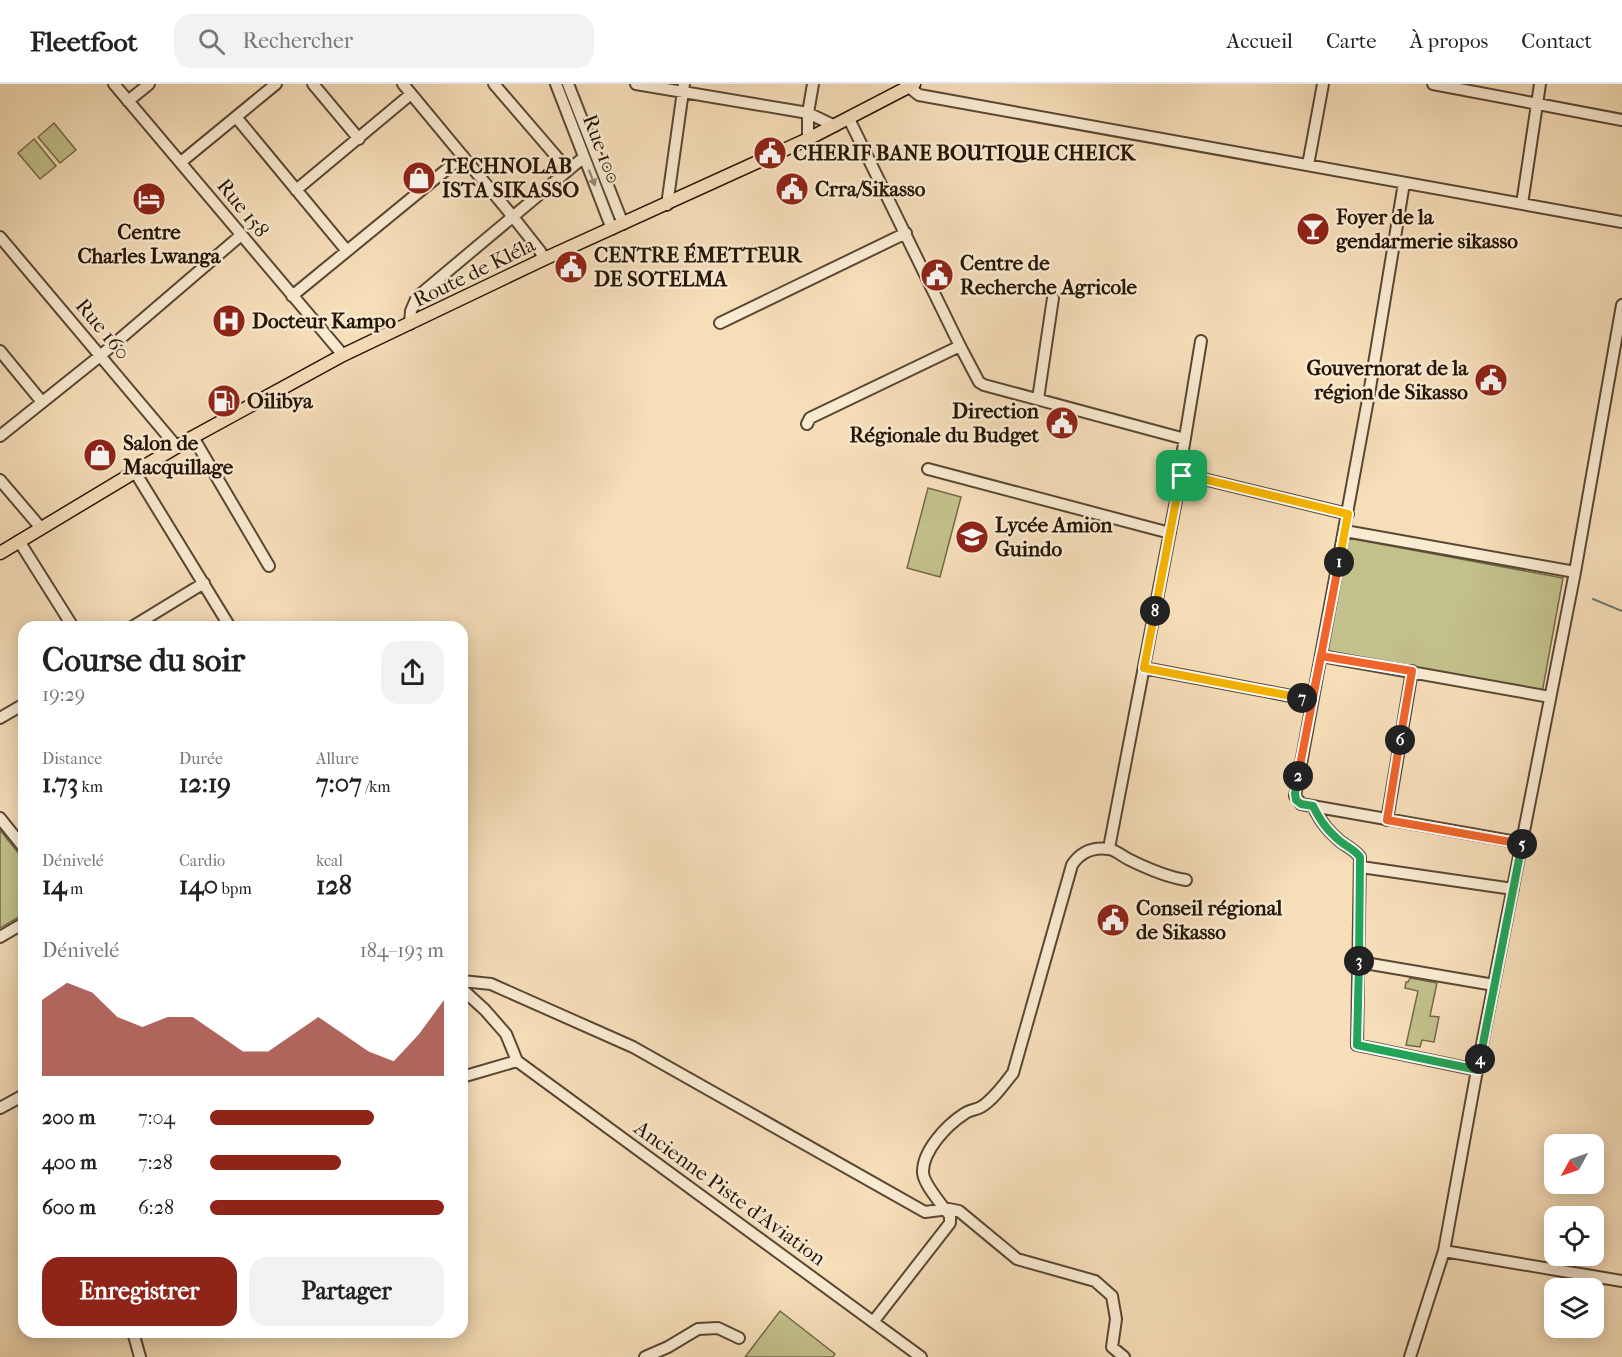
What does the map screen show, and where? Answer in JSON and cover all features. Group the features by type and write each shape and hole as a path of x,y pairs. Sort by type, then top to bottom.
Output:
{"main road":[{"name":"Route de Kléla","path":"0,553 193,437 343,355 544,259 808,139 912,85"}],"street":[{"name":"Rue 158","path":"114,84 181,162 240,236 343,355"},
{"path":"128,101 149,84"},
{"path":"181,162 276,84"},
{"path":"313,84 359,139"},
{"path":"403,84 514,218 544,259"},
{"path":"494,84 568,170"},
{"name":"Rue 100","path":"556,84 584,157 618,227"},
{"path":"568,84 618,227"},
{"path":"636,84 683,88 807,113 835,126"},
{"path":"808,139 807,113 813,84"},
{"path":"1308,165 1323,84"},
{"path":"1433,84 1622,120"},
{"path":"1522,204 1540,84"},
{"path":"912,85 919,95 1622,222"},
{"path":"667,205 683,88"},
{"path":"296,190 411,94"},
{"path":"236,117 347,251"},
{"path":"849,119 960,346 980,382 1185,439"},
{"path":"292,296 463,156"},
{"path":"410,324 411,311 417,297 584,157"},
{"path":"1404,183 1348,514 1295,796 1301,804 1522,843"},
{"path":"720,323 906,233"},
{"path":"0,436 100,356 240,236"},
{"name":"Rue 160","path":"0,237 177,447"},
{"path":"1038,399 1053,298"},
{"path":"1410,1357 1444,1251 1575,572 1622,304"},
{"path":"1109,848 1182,476 1180,468 1201,341"},
{"path":"807,424 810,418 960,346"},
{"path":"0,351 42,402"},
{"path":"193,437 269,566"},
{"path":"928,469 1170,533"},
{"path":"135,472 226,621"},
{"path":"1182,476 1191,476 1348,514"},
{"path":"0,480 41,528"},
{"path":"1344,531 1575,572"},
{"path":"19,541 69,621"},
{"path":"142,621 204,583"},
{"path":"1321,656 1550,697"},
{"path":"1144,668 1312,700"},
{"path":"1387,820 1412,671"},
{"path":"0,718 18,708"},
{"path":"1313,806 1323,825 1356,851 1360,857 1357,1045 1478,1070"},
{"path":"0,818 18,840"},
{"path":"873,1322 950,1223 950,1216 931,1191 923,1174 927,1158 939,1135 966,1112 981,1107 1013,1073 1072,865 1082,852 1109,848 1130,860 1175,878 1186,880"},
{"path":"1361,867 1513,889"},
{"path":"0,937 18,926"},
{"path":"1359,962 1494,985"},
{"path":"468,982 491,984 633,1047 925,1212 959,1211 1017,1259 1095,1281 1112,1296 1116,1319 1112,1347 1124,1357"},
{"path":"468,994 506,1035 517,1061 468,1075"},
{"name":"Ancienne Piste d'Aviation","path":"517,1061 921,1357"},
{"path":"0,1108 18,1098"},
{"path":"1444,1251 1622,1281"},
{"path":"645,1357 668,1347 698,1329 718,1328 739,1338"},
{"path":"135,1338 140,1357"}],"shaded area":[{"path":"54,123 76,150 60,163 38,137"},
{"path":"34,139 56,166 40,179 18,153"},
{"path":"928,488 961,497 940,577 907,568"},
{"path":"1348,538 1563,578 1542,693 1327,652"},
{"path":"0,830 18,852 18,918 0,928"},
{"path":"1410,978 1437,983 1430,1016 1439,1017 1434,1042 1422,1040 1420,1047 1406,1045 1418,991 1405,988"},
{"path":"780,1311 835,1354 833,1357 745,1357"}],"waterway":[{"path":"1593,599 1622,611"}],"place":[{"name":"CHERIF BANE BOUTIQUE CHEICK","path":"770,153"},
{"name":"TECHNOLAB ISTA SIKASSO","path":"419,178"},
{"name":"Crra/Sikasso","path":"792,189"},
{"name":"Centre Charles Lwanga","path":"149,199"},
{"name":"Foyer de la gendarmerie sikasso","path":"1313,229"},
{"name":"CENTRE ÉMETTEUR DE SOTELMA","path":"571,267"},
{"name":"Centre de Recherche Agricole","path":"937,275"},
{"name":"Docteur Kampo","path":"229,321"},
{"name":"Gouvernorat de la région de Sikasso","path":"1491,380"},
{"name":"Oilibya","path":"224,401"},
{"name":"Direction Régionale du Budget","path":"1062,423"},
{"name":"Salon de Macquillage","path":"100,455"},
{"name":"Lycée Amion Guindo","path":"972,537"},
{"name":"Conseil régional de Sikasso","path":"1113,920"}],"route":[{"path":"1182,476 1144,668 1312,700 1321,656 1412,671 1387,820 1522,843 1478,1070 1357,1045 1360,857 1356,851 1323,825 1313,806 1301,804 1295,796 1312,700 1348,514 1191,476 1182,476"}]}
